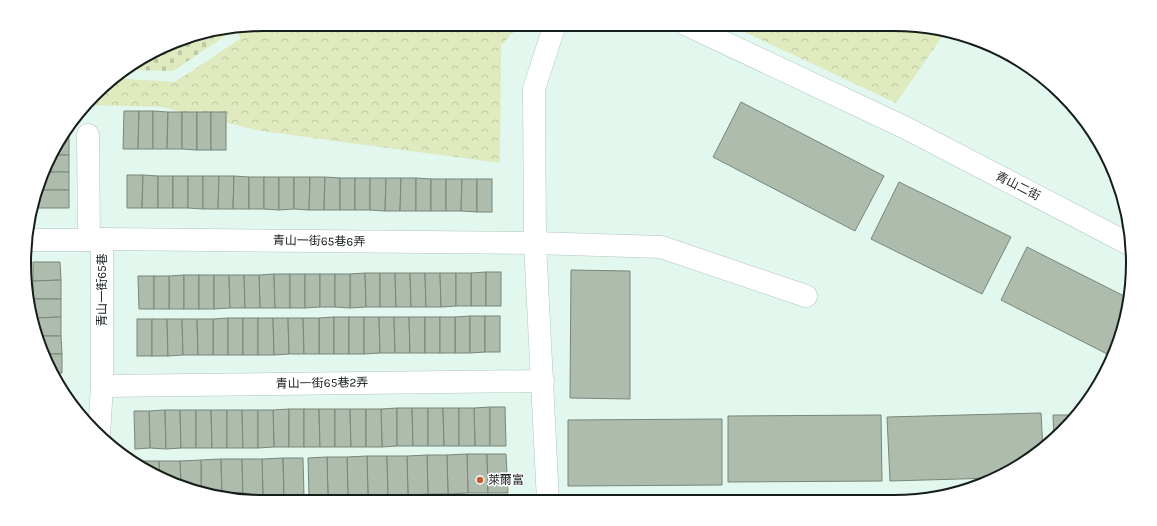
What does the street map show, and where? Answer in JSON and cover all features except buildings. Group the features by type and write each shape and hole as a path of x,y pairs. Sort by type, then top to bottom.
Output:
{"street":[{"path":"548,495 535,243 534,89 553,31"},
{"name":"青山二街","path":"700,31 906,128 1125,242"},
{"name":"青山一街65巷","path":"88,135 96,239 102,386 99,427"},
{"name":"青山一街65巷6弄","path":"32,240 96,239 535,243 661,247 806,296"},
{"name":"青山一街65巷2弄","path":"102,386 543,381"}],"green space":[{"path":"248,31 514,31 501,46 500,163 261,131 162,107 93,105 125,77 127,79 175,82 240,39 238,32"},
{"path":"742,31 909,31 943,36 896,103"},
{"path":"228,34 228,34 173,71 134,70 160,55 188,43"}],"place":[{"name":"萊爾富","path":"480,480"}]}
